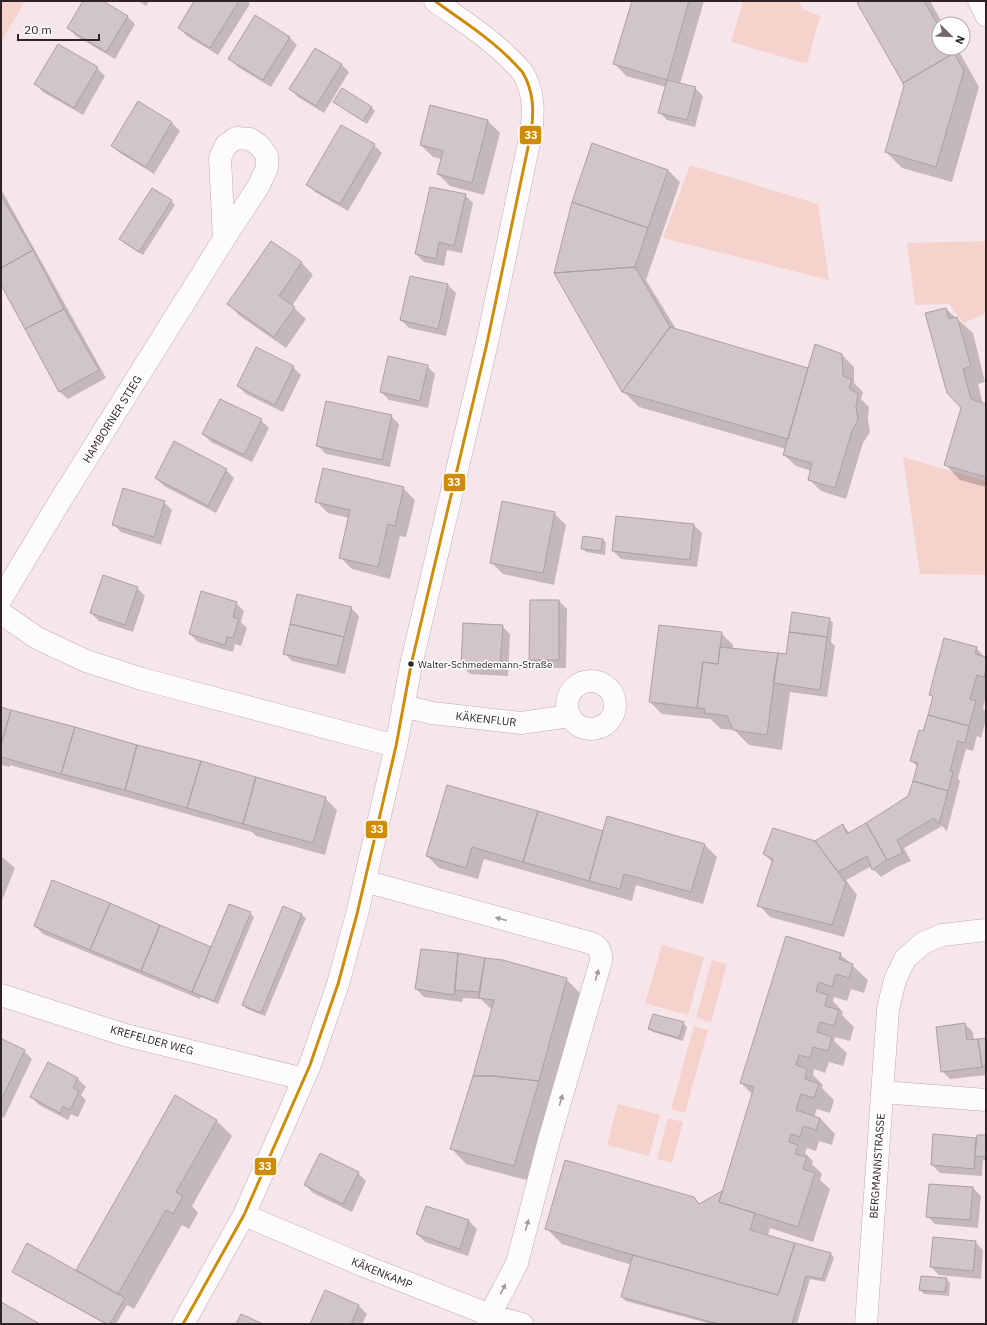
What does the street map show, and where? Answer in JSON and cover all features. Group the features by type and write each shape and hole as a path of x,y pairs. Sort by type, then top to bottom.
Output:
{"street":[{"path":"183,1324 244,1215 304,1079 317,1047 338,984 396,746 412,665 496,304 531,133 533,114 531,93 522,72 505,53 434,1"},
{"path":"978,1 986,15"},
{"name":"HAMBORNER STIEG","path":"1,599 60,501 224,239"},
{"path":"1,613 37,638 86,661 142,679 396,746"},
{"name":"KÄKENFLUR","path":"403,706 432,713 521,722 570,716"},
{"path":"364,881 591,943 598,947 601,952 601,961 549,1140 517,1263 488,1320"},
{"name":"BERGMANNSTRASSE","path":"866,1324 888,1009 895,980 905,959 923,943 942,935 986,930"},
{"name":"KREFELDER WEG","path":"1,995 125,1034 304,1079"},
{"path":"882,1092 986,1100"},
{"name":"KÄKENKAMP","path":"244,1215 488,1320 522,1324"}],"shaded area":[{"path":"1,1 25,1 1,42"},
{"path":"743,1 799,1 803,9 820,16 807,64 731,42"},
{"path":"690,165 818,204 829,280 663,238"},
{"path":"986,241 986,313 964,323 949,304 915,305 907,243"},
{"path":"903,457 986,481 986,575 920,574"},
{"path":"662,945 704,957 688,1015 645,1003"},
{"path":"712,960 727,964 711,1022 696,1018"},
{"path":"694,1026 708,1030 685,1113 671,1109"},
{"path":"618,1104 660,1115 649,1156 607,1145"},
{"path":"668,1118 683,1122 672,1163 657,1159"}],"building":[{"path":"83,1 103,1 128,16 106,52 67,28"},
{"path":"194,1 239,1 210,48 178,28"},
{"path":"632,1 689,1 667,80 613,64"},
{"path":"860,1 924,1 933,16 931,16 931,56 949,56 903,83 857,3"},
{"path":"255,15 290,37 263,80 228,59"},
{"path":"58,44 98,67 74,108 34,84"},
{"path":"315,48 342,64 316,106 289,89"},
{"path":"949,56 956,56 964,71 936,167 885,152 904,86 903,83"},
{"path":"667,80 696,87 687,120 658,113"},
{"path":"342,88 372,107 363,121 333,102"},
{"path":"138,101 172,122 146,167 111,146"},
{"path":"430,105 488,120 472,183 437,174 443,151 420,145"},
{"path":"341,125 375,144 340,204 306,185"},
{"path":"592,143 668,170 648,228 572,202"},
{"path":"430,187 466,194 454,246 439,242 436,259 415,254"},
{"path":"152,188 172,200 139,252 119,239"},
{"path":"1,195 33,250 1,268"},
{"path":"572,202 648,228 635,267 554,273"},
{"path":"271,241 302,262 279,296 295,307 274,337 227,304"},
{"path":"33,250 64,309 25,329 1,285 1,268"},
{"path":"635,267 670,327 622,392 554,273"},
{"path":"410,276 448,284 438,329 400,320"},
{"path":"946,308 949,319 957,317 971,366 963,369 971,399 986,404 986,477 944,465 961,408 947,393 925,313"},
{"path":"64,309 99,370 59,392 25,329"},
{"path":"670,327 808,368 788,439 622,392"},
{"path":"815,344 842,354 843,376 852,380 849,388 858,394 856,407 858,420 852,431 835,488 808,480 812,463 783,455"},
{"path":"256,347 294,366 275,405 237,386"},
{"path":"388,356 428,365 420,401 380,392"},
{"path":"220,399 262,419 244,455 202,434"},
{"path":"326,401 392,415 382,460 316,446"},
{"path":"174,441 227,469 208,506 155,478"},
{"path":"323,468 404,487 395,526 388,524 378,567 339,558 350,510 315,502"},
{"path":"123,488 165,501 154,537 112,525"},
{"path":"502,501 555,512 543,573 490,563"},
{"path":"616,516 694,524 690,560 612,551"},
{"path":"583,536 603,539 601,551 581,549"},
{"path":"103,575 138,587 125,625 90,613"},
{"path":"201,591 237,602 233,617 239,619 233,638 227,637 225,645 189,634"},
{"path":"297,594 352,607 344,637 290,624"},
{"path":"530,600 559,600 559,660 529,660"},
{"path":"792,612 830,618 827,637 789,632"},
{"path":"463,623 503,625 500,668 461,666"},
{"path":"290,624 344,637 337,666 283,654"},
{"path":"659,625 722,632 718,664 703,662 697,708 649,702"},
{"path":"789,632 827,637 820,690 773,683 778,653 786,654"},
{"path":"944,638 977,647 975,654 986,657 986,670 984,677 977,675 970,699 976,701 969,726 928,715 933,696 929,695"},
{"path":"720,647 778,653 767,735 733,730 727,716 704,713 705,709 697,708 703,662 718,664"},
{"path":"1,707 11,710 1,745"},
{"path":"11,710 75,727 61,774 1,757 1,745"},
{"path":"928,715 969,726 965,743 958,741 950,771 953,772 948,791 913,781 918,763 910,761 919,730 923,731"},
{"path":"75,727 137,745 125,790 61,774"},
{"path":"137,745 201,761 187,808 125,790"},
{"path":"201,761 256,777 243,824 187,808"},
{"path":"256,777 326,797 313,843 243,824"},
{"path":"913,781 948,791 939,824 934,818 897,840 903,853 887,860 866,823 908,796"},
{"path":"447,785 538,811 523,862 472,847 466,868 426,856"},
{"path":"538,811 603,831 589,881 523,862"},
{"path":"607,816 705,844 691,892 624,874 620,889 589,881"},
{"path":"866,823 887,860 872,870 867,856 838,872 815,841 843,824 847,834"},
{"path":"773,828 815,841 846,883 832,925 757,906 773,859 763,854"},
{"path":"52,880 110,903 90,950 34,926"},
{"path":"110,903 160,925 141,971 90,950"},
{"path":"229,904 251,912 214,1001 192,992"},
{"path":"283,906 302,914 261,1013 242,1005"},
{"path":"160,925 211,947 192,992 141,971"},
{"path":"786,936 841,953 839,959 853,964 849,978 836,974 832,987 819,982 816,991 828,995 825,1006 839,1010 834,1026 820,1022 817,1032 832,1037 828,1051 813,1047 810,1058 799,1055 796,1065 807,1069 805,1079 819,1084 814,1098 801,1094 796,1110 820,1118 816,1130 803,1126 800,1137 791,1134 789,1142 798,1145 795,1154 807,1157 803,1169 815,1173 798,1227 719,1202 754,1087 740,1083"},
{"path":"421,949 458,953 454,995 415,989"},
{"path":"458,953 485,958 479,992 455,990"},
{"path":"485,958 503,960 567,978 539,1081 493,1076 473,1076 494,1000 479,998"},
{"path":"653,1014 684,1022 679,1038 648,1029"},
{"path":"965,1023 967,1040 978,1039 982,1067 941,1072 936,1027"},
{"path":"986,1038 986,1066 982,1067 978,1039"},
{"path":"2,1039 25,1050 1,1100 1,1040"},
{"path":"48,1062 78,1078 73,1088 79,1091 70,1110 63,1106 60,1113 30,1097"},
{"path":"473,1076 493,1076 539,1081 514,1166 450,1149"},
{"path":"175,1095 217,1120 176,1192 183,1196 173,1214 166,1210 118,1294 76,1270"},
{"path":"933,1134 976,1138 974,1169 931,1165"},
{"path":"977,1135 986,1135 986,1157 975,1156"},
{"path":"320,1153 359,1172 343,1204 304,1185"},
{"path":"565,1160 694,1197 699,1204 722,1191 719,1202 755,1213 750,1230 795,1243 778,1295 545,1229"},
{"path":"929,1184 973,1187 970,1220 926,1217"},
{"path":"426,1206 469,1220 460,1249 416,1234"},
{"path":"933,1237 976,1241 973,1271 930,1267"},
{"path":"27,1243 125,1298 110,1324 107,1324 12,1272"},
{"path":"795,1243 831,1253 822,1279 806,1276 792,1324 718,1324 621,1297 633,1255 778,1295"},
{"path":"921,1276 947,1278 945,1292 919,1290"},
{"path":"325,1290 359,1305 351,1324 310,1324"},
{"path":"1,1302 40,1324 1,1324"},
{"path":"241,1314 263,1324 236,1324"}],"transit line":[{"name":"33","path":"183,1324 244,1215 310,1065 338,984 357,914 396,746 411,665 487,343 531,133 533,117 532,102 527,80 523,73 494,45 435,1"}],"place":[{"name":"Walter-Schmedemann-Straße","path":"411,664"}]}
